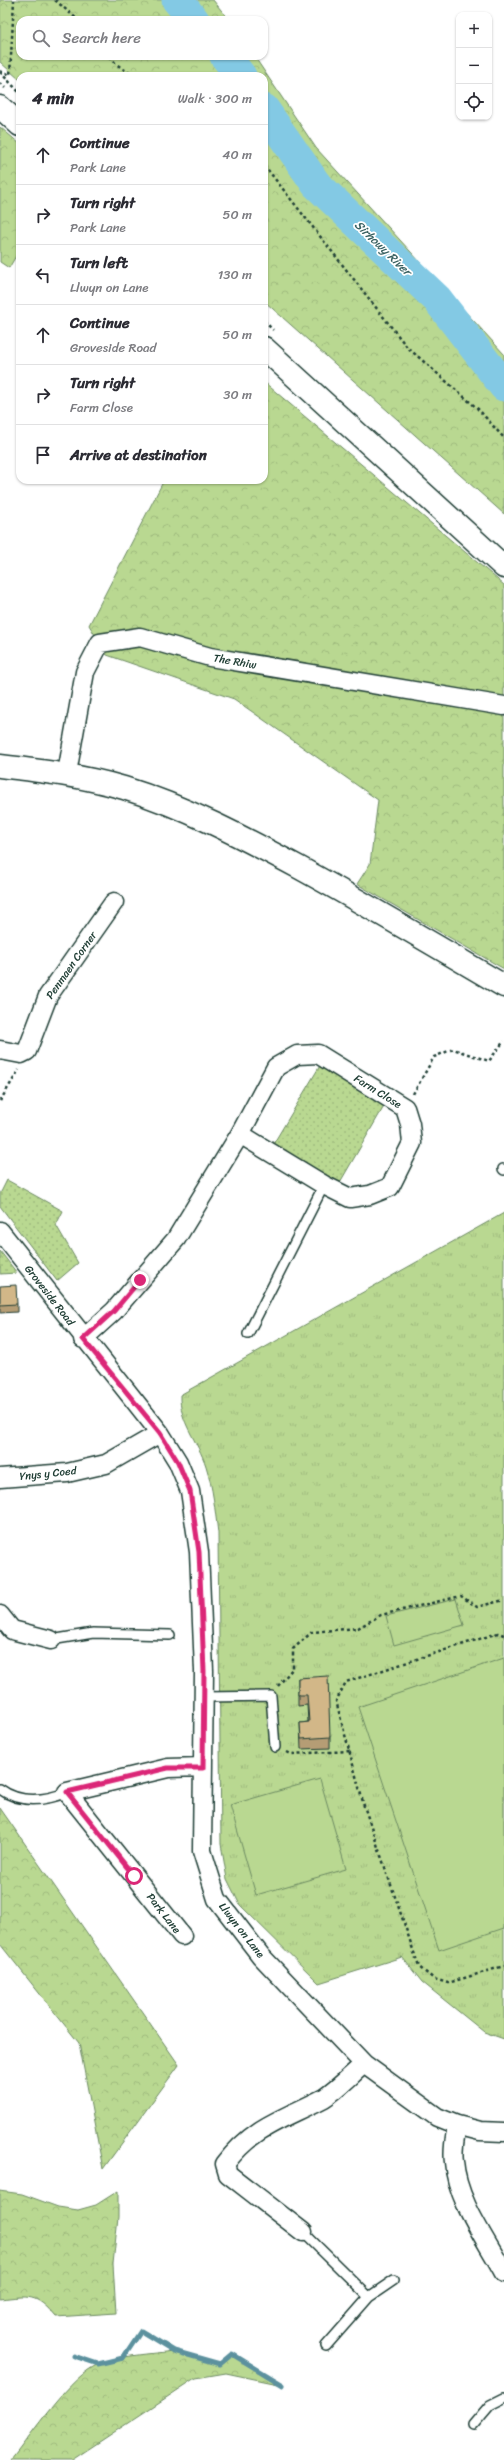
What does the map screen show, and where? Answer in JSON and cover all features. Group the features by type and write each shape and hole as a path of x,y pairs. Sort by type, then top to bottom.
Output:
{"street":[{"path":"0,107 16,122"},
{"path":"268,352 504,567"},
{"name":"The Rhiw","path":"67,773 85,672 100,643 140,637 210,657 504,706"},
{"path":"0,766 67,773 125,788 165,802 246,839 356,899 504,986"},
{"name":"Penmaen Corner","path":"27,1051 48,996 114,902"},
{"path":"0,1050 21,1054 27,1051"},
{"name":"Farm Close","path":"83,1339 114,1311 176,1239 240,1134 276,1067 298,1055 318,1054 405,1108 410,1124 412,1143 390,1187 370,1196 350,1198 324,1186 240,1134"},
{"name":"Groveside Road","path":"0,1231 83,1339 160,1433"},
{"name":"Ynys y Coed","path":"0,1478 68,1473 106,1464 160,1433"},
{"name":"Llwyn on Lane","path":"160,1433 178,1462 190,1491 199,1552 204,1697 202,1851 217,1899 261,1956 364,2064 437,2117 457,2125 480,2131 504,2132"},
{"path":"0,1615 12,1630 51,1640"},
{"path":"67,1792 168,1768 203,1768"},
{"name":"Park Lane","path":"67,1792 182,1936"},
{"path":"303,2232 228,2174 225,2164 238,2147 257,2131 325,2097 364,2064"},
{"path":"457,2125 453,2161 458,2182 469,2208 504,2273"}],"lane":[{"path":"248,1334 324,1186"},
{"path":"51,1640 93,1633 170,1635"},
{"path":"204,1697 271,1696 275,1747"},
{"path":"0,1789 26,1800 52,1798 67,1792"},
{"path":"303,2232 369,2297"},
{"path":"326,2346 369,2297 394,2280"},
{"path":"473,2425 490,2405 504,2398"}],"path":[{"path":"0,72 10,75 14,0"},
{"path":"55,0 73,16"},
{"path":"113,60 116,64 128,72"},
{"path":"0,72 16,89"},
{"path":"268,170 323,243 407,347 478,409 504,438"},
{"path":"405,1108 434,1057 453,1049 490,1061 504,1041"},
{"path":"0,1101 22,1066 27,1051"},
{"path":"271,1696 293,1668 293,1649 312,1632 358,1628 382,1615 461,1596 477,1607 504,1600"},
{"path":"504,1635 498,1633 346,1682 336,1701 364,1806 419,1967 434,1979 448,1983 504,1966"},
{"path":"275,1747 291,1754 350,1751"}],"green space":[{"path":"0,0 213,0 226,16 16,16 16,60 257,60 265,72 16,72 16,76 0,62"},
{"path":"268,77 316,148 504,354 504,514 268,305"},
{"path":"0,127 16,141 16,256 9,268 0,262"},
{"path":"268,385 504,585 504,969 357,884 370,864 378,800 234,699 107,655 89,625 162,484 268,484"},
{"path":"321,1064 386,1103 339,1184 272,1146"},
{"path":"7,1180 63,1211 56,1225 78,1263 57,1281 0,1206 0,1194"},
{"path":"504,1213 504,2039 484,2032 422,1982 402,1957 319,1983 240,1905 227,1879 221,1844 218,1533 214,1499 203,1457 183,1414 180,1395"},
{"path":"0,1251 17,1273 0,1274"},
{"path":"456,1599 464,1625 394,1645 386,1616"},
{"path":"504,1658 504,1928 439,1950 358,1707"},
{"path":"320,1779 346,1869 256,1895 230,1805"},
{"path":"0,1808 179,2065 103,2169 79,2043 0,1944"},
{"path":"0,2191 22,2194 58,2207 78,2210 96,2205 118,2191 118,2217 113,2264 116,2313 56,2317 43,2304 31,2298 18,2297 0,2299"},
{"path":"174,2351 219,2364 232,2354 283,2385 226,2373 196,2378 72,2460 11,2460 52,2407 76,2380 88,2370 99,2364 117,2359 136,2355"}],"building":[{"path":"16,1285 17,1304 0,1305 0,1286"},
{"path":"328,1676 330,1737 301,1739 300,1723 309,1722 307,1695 298,1695 298,1678"}],"waterway":[{"name":"Sirhowy River","path":"177,0 191,16"},
{"name":"Sirhowy River","path":"228,60 238,72"},
{"name":"Sirhowy River","path":"268,115 316,184 437,299 504,386"},
{"path":"74,2356 98,2364 123,2358 141,2331 174,2351 220,2364 232,2354 283,2385"}],"route":[{"path":"134,1876 67,1792 168,1768 203,1768 204,1671 199,1552 190,1491 178,1462 160,1433 83,1339 114,1311 140,1280"}]}
